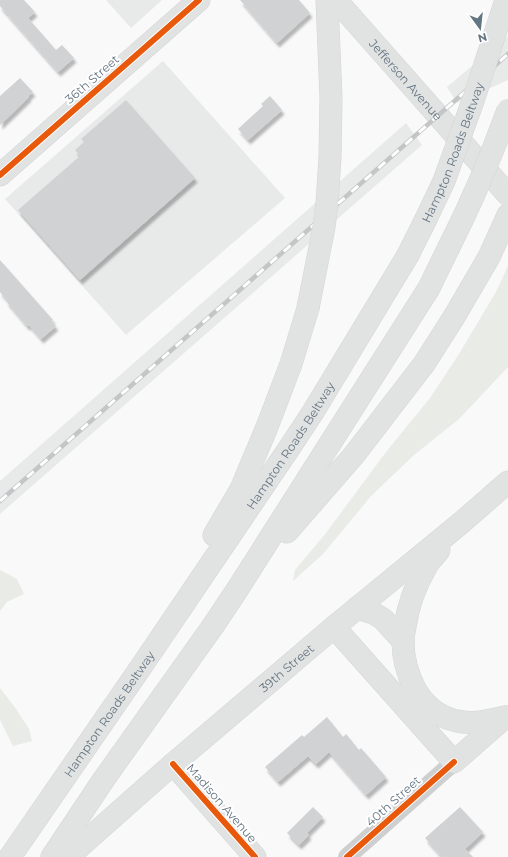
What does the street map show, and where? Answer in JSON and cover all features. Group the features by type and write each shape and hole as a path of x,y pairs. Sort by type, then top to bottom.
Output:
{"main road":[{"name":"36th Street","path":"0,175 199,0"},
{"path":"164,627 192,570 220,527 241,489 268,427 291,364 308,308 324,227 330,157 331,98 327,0"},
{"name":"Jefferson Avenue","path":"336,0 508,195"},
{"name":"Hampton Roads Beltway","path":"10,857 141,667 164,627 290,447 313,412 408,255 444,181 474,98 506,0"},
{"path":"52,857 104,779 190,659 237,590 429,288 457,232 495,147 508,110"},
{"path":"237,590 359,449 424,364 454,317 489,257 508,215"},
{"name":"39th Street","path":"68,857 173,764 356,608 461,523 508,482"},
{"path":"461,523 426,566 416,586 408,611 403,641 406,667 412,684 420,698 430,708 443,717 458,722 476,722 507,716"},
{"path":"356,608 373,613 383,619 403,641"},
{"path":"334,627 454,762"},
{"name":"40th Street","path":"454,762 507,716"},
{"name":"Madison Avenue","path":"173,764 255,857"}],"street":[{"name":"40th Street","path":"347,857 454,762"}],"shaded area":[{"path":"106,0 162,0 131,28"},
{"path":"508,36 508,80 457,103 447,87"},
{"path":"163,61 285,198 126,335 5,199"},
{"path":"406,123 422,145 0,514 0,481"},
{"path":"508,266 508,367 459,419 414,455 371,496 323,554 293,581 295,570 326,533 386,452 430,398 459,354 496,292"},
{"path":"0,570 17,579 24,594 7,602 0,611"},
{"path":"0,688 29,729 32,741 13,746 0,720"}],"building":[{"path":"0,0 24,0 35,12 28,18 56,50 62,45 74,58 58,72 0,6"},
{"path":"240,0 299,0 310,13 277,43"},
{"path":"20,78 33,92 0,125 0,96"},
{"path":"270,96 282,110 248,140 238,129 263,106 261,104"},
{"path":"126,100 195,178 80,280 18,210 80,156 75,150 84,142 81,139"},
{"path":"0,260 53,320 51,321 56,326 41,339 29,325 27,326 0,292"},
{"path":"327,717 343,737 346,734 359,750 361,748 386,777 366,795 329,752 316,764 308,756 278,782 265,767 302,735 304,737"},
{"path":"313,807 323,817 307,833 309,835 299,845 287,833"},
{"path":"460,807 483,832 465,849 473,857 442,857 425,838"}],"railway":[{"path":"0,501 508,54"}],"cycle path":[{"path":"0,175 199,0"},
{"path":"347,857 454,762"},
{"path":"173,764 255,857"}]}
